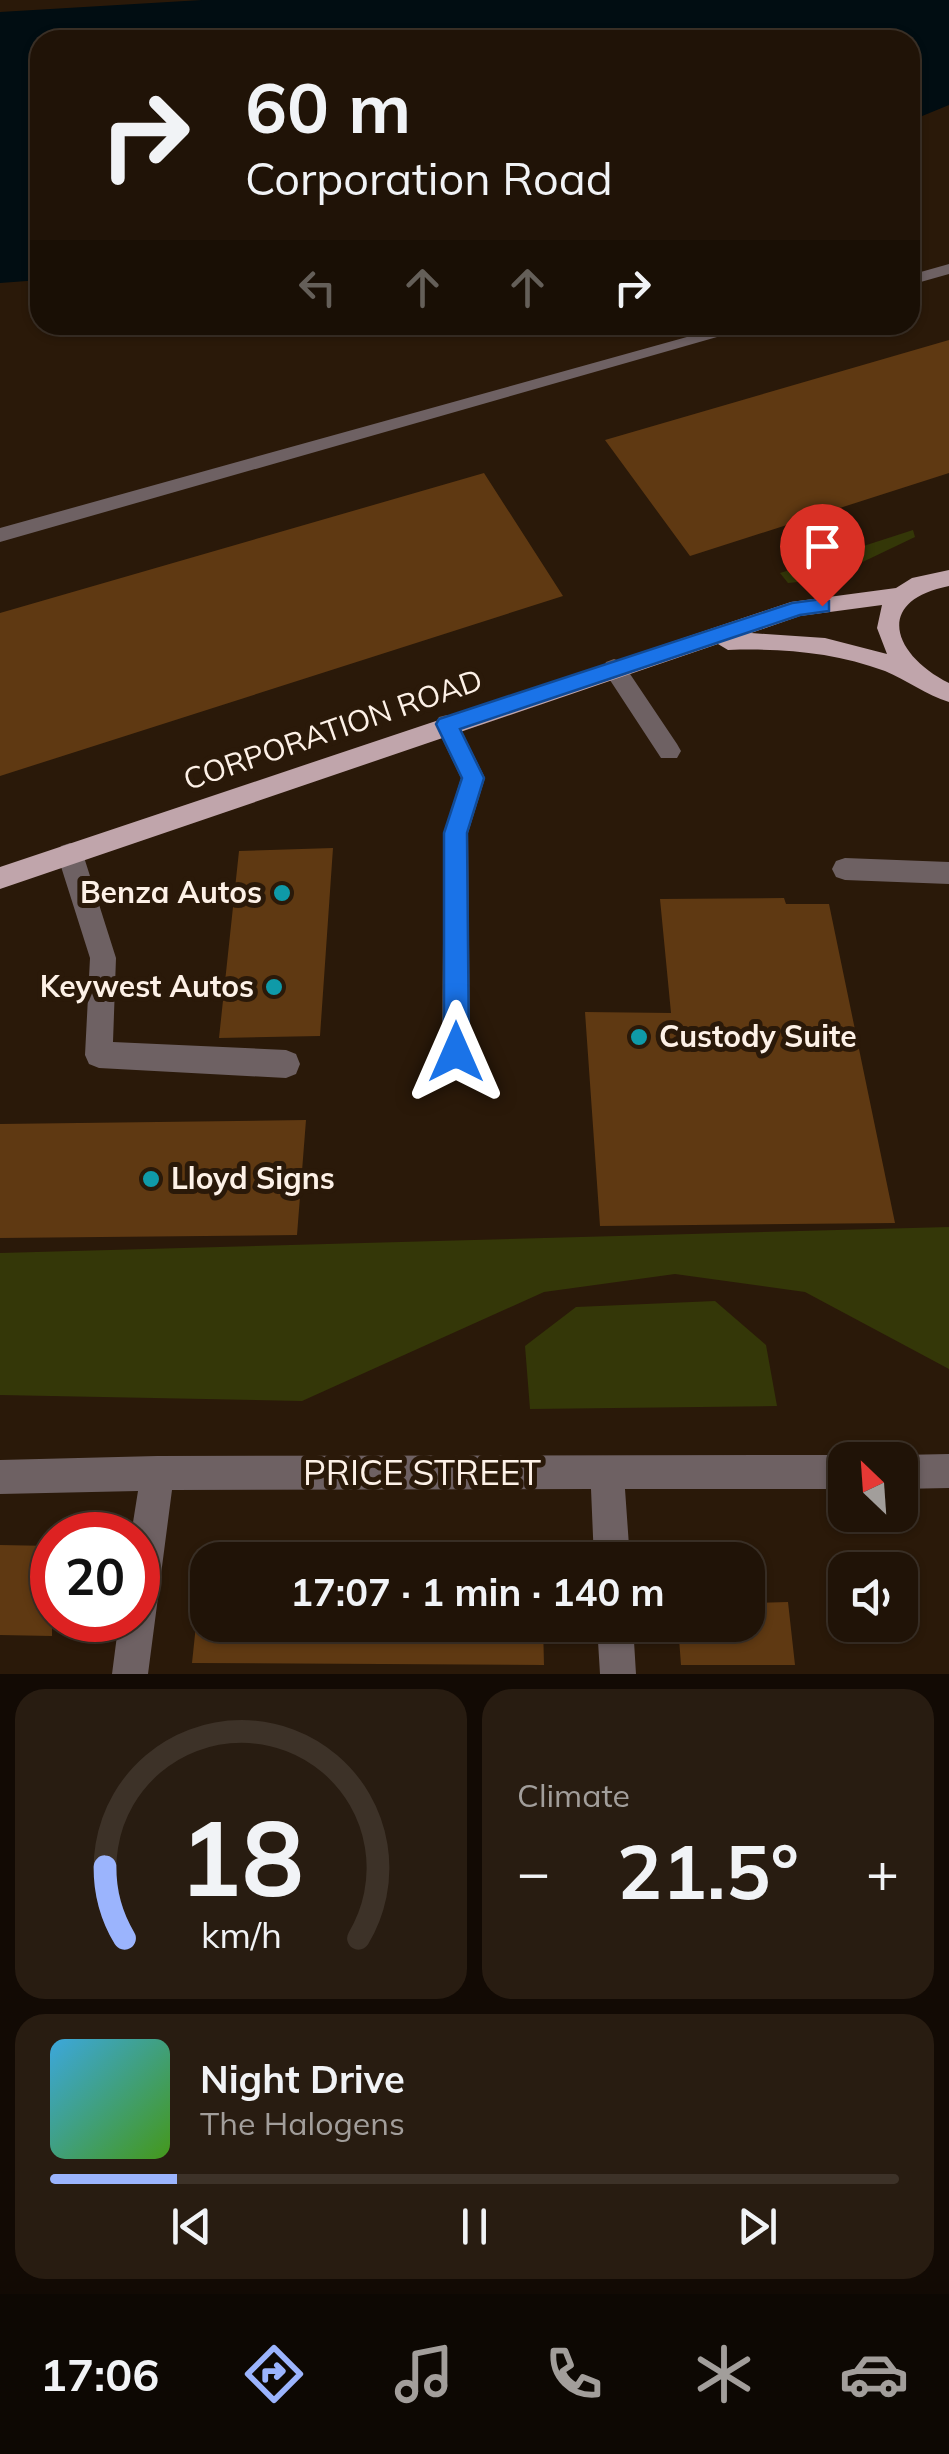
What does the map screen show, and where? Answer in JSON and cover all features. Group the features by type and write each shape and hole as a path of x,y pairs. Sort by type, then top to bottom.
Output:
{"main road":[{"path":"938,688 890,643 886,625 889,609 905,591 949,558"},
{"name":"CORPORATION ROAD","path":"0,878 799,608 905,591 949,578"},
{"name":"CORPORATION ROAD","path":"688,645 759,640 809,642 866,655 938,688"}],"street":[{"path":"920,277 949,269"},
{"path":"0,535 714,335"},
{"path":"614,668 669,751"},
{"path":"447,724 473,778 456,833 456,1052"},
{"path":"70,854 104,958 99,1055 286,1064"},
{"path":"845,869 949,872"},
{"path":"918,1472 949,1471"},
{"name":"PRICE STREET","path":"0,1477 157,1473 828,1472"},
{"path":"152,1512 157,1473"},
{"path":"607,1474 611,1542"},
{"path":"130,1674 135,1642"},
{"path":"616,1642 618,1674"}],"green space":[{"path":"913,530 915,537 827,579 788,583 780,573"},
{"path":"949,1227 949,1369 805,1292 675,1274 544,1292 302,1401 0,1395 0,1253"},
{"path":"715,1301 766,1345 777,1406 530,1409 525,1346 576,1307"}],"shaded area":[{"path":"202,0 949,0 949,105 920,117 920,30 30,30 30,281 0,283 0,12"}],"building":[{"path":"949,340 949,473 690,556 605,440"},
{"path":"484,473 563,596 0,776 0,613"},
{"path":"333,848 320,1036 219,1038 239,851"},
{"name":"Custody Suite","path":"784,898 786,904 829,904 895,1223 600,1226 585,1012 671,1013 660,899"},
{"name":"Lloyd Signs","path":"306,1120 297,1235 0,1238 0,1124"},
{"path":"0,1545 30,1546 30,1636 0,1635"},
{"path":"788,1602 795,1665 681,1665 679,1642 765,1642 765,1603"},
{"path":"194,1642 543,1642 544,1665 192,1663"}],"place":[{"name":"Benza Autos","path":"282,893"},
{"name":"Keywest Autos","path":"274,987"},
{"name":"Custody Suite","path":"639,1037"},
{"name":"Lloyd Signs","path":"151,1179"}],"route":[{"path":"456,1052 456,833 473,778 447,724 799,608 822,606"}]}
